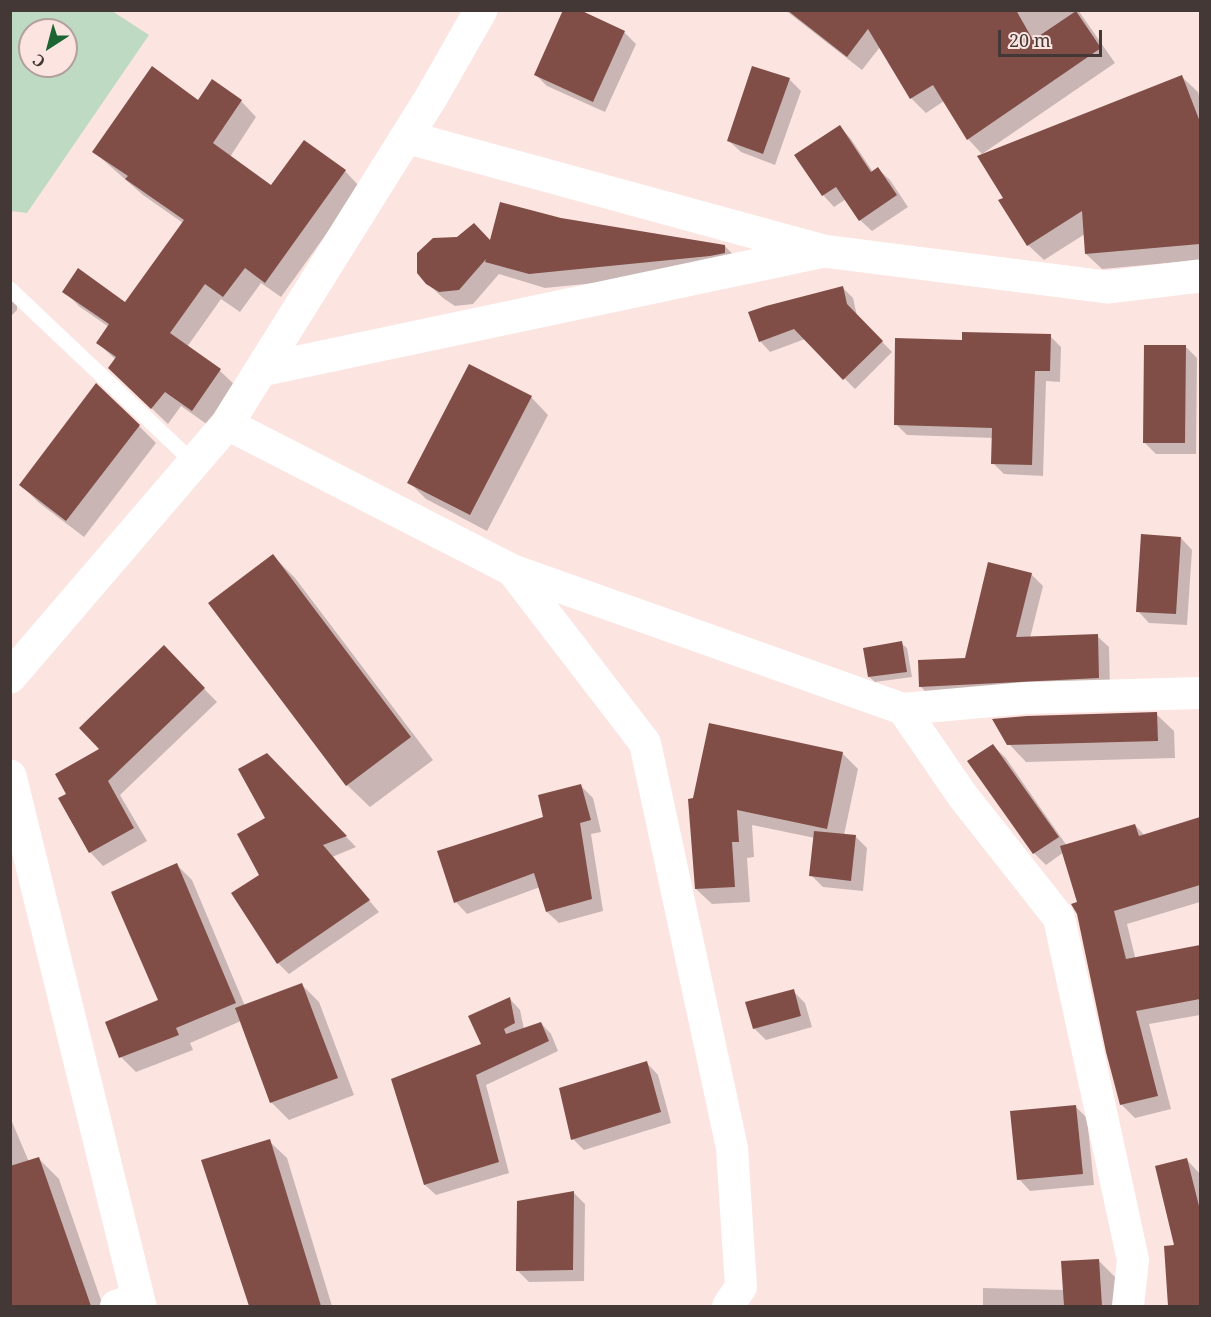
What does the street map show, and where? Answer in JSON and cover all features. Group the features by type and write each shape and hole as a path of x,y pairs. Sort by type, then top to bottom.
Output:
{"street":[{"path":"10,677 227,424 406,137 481,10"},
{"path":"406,137 823,251 1107,287 1200,276"},
{"path":"261,370 823,251"},
{"path":"227,424 512,570 903,709 1026,698 1200,693"},
{"path":"512,570 645,743 732,1148 741,1287 728,1306"},
{"path":"903,709 962,795 1059,918 1132,1260 1128,1306"},
{"path":"10,776 131,1304"}],"lane":[{"path":"10,289 194,464"}],"green space":[{"path":"11,10 112,11 149,35 27,213 11,211"}],"building":[{"path":"563,10 580,10 625,31 593,102 534,75"},
{"path":"787,10 1016,10 1033,40 1076,11 1101,48 967,140 933,85 910,99 868,29 847,57"},
{"path":"152,66 198,100 212,79 242,100 213,143 271,185 304,140 346,170 265,283 245,268 223,297 205,284 170,333 221,369 192,411 165,392 151,409 108,368 116,357 96,343 109,324 62,292 78,268 125,302 184,220 125,179 128,176 92,152"},
{"path":"752,66 790,78 763,154 727,141"},
{"path":"1182,75 1200,122 1200,244 1085,254 1082,211 1027,246 998,200 1003,198 977,156"},
{"path":"840,125 871,172 878,167 897,195 859,221 836,187 822,196 794,155"},
{"path":"500,202 561,218 725,245 725,253 529,274 485,262 486,259 459,290 439,292 426,284 417,273 417,253 433,238 457,237 474,223 490,240"},
{"path":"843,286 847,304 883,341 843,380 794,329 759,342 748,312"},
{"path":"962,332 1051,334 1050,371 1035,371 1032,465 991,464 992,428 894,425 895,338 962,340"},
{"path":"1144,345 1186,345 1185,443 1143,443"},
{"path":"469,364 532,396 470,515 407,483"},
{"path":"96,383 140,425 66,521 19,485"},
{"path":"1141,534 1181,537 1176,614 1136,612"},
{"path":"273,554 411,737 346,786 208,603"},
{"path":"988,562 1032,573 1016,637 1098,634 1099,678 919,687 918,660 965,658"},
{"path":"902,641 907,672 868,677 863,648"},
{"path":"164,645 205,688 108,781 134,828 89,853 58,798 66,794 55,774 99,749 79,728"},
{"path":"1157,712 1158,741 1007,745 992,719 1027,716"},
{"path":"709,723 843,752 827,829 737,810 739,842 732,842 735,887 695,889 688,799 693,798"},
{"path":"993,744 1059,837 1033,854 967,761"},
{"path":"267,753 347,836 323,845 370,900 277,964 231,893 259,875 237,834 265,818 238,769"},
{"path":"581,784 591,820 580,823 592,899 546,912 534,873 454,903 437,851 543,817 538,795"},
{"path":"1200,817 1200,885 1114,911 1126,959 1200,945 1200,999 1136,1011 1158,1096 1120,1105 1106,1052 1077,914 1071,904 1077,902 1060,846 1135,824 1139,836"},
{"path":"814,831 856,835 851,881 809,876"},
{"path":"177,863 236,1003 176,1028 179,1035 119,1058 105,1022 158,1000 111,892"},
{"path":"302,983 338,1078 270,1103 235,1008"},
{"path":"794,989 801,1016 753,1029 745,1002"},
{"path":"510,997 515,1023 504,1029 506,1034 541,1022 549,1041 476,1075 499,1162 424,1185 391,1079 481,1044 468,1016"},
{"path":"647,1061 661,1112 571,1140 559,1088"},
{"path":"1076,1105 1083,1174 1017,1180 1010,1111"},
{"path":"270,1139 321,1306 249,1306 201,1160"},
{"path":"39,1157 91,1306 10,1306 10,1166"},
{"path":"1187,1158 1200,1210 1200,1306 1168,1306 1164,1246 1174,1245 1155,1166"},
{"path":"574,1191 573,1270 516,1271 517,1201"},
{"path":"1099,1259 1102,1306 1064,1306 1061,1261"}]}
